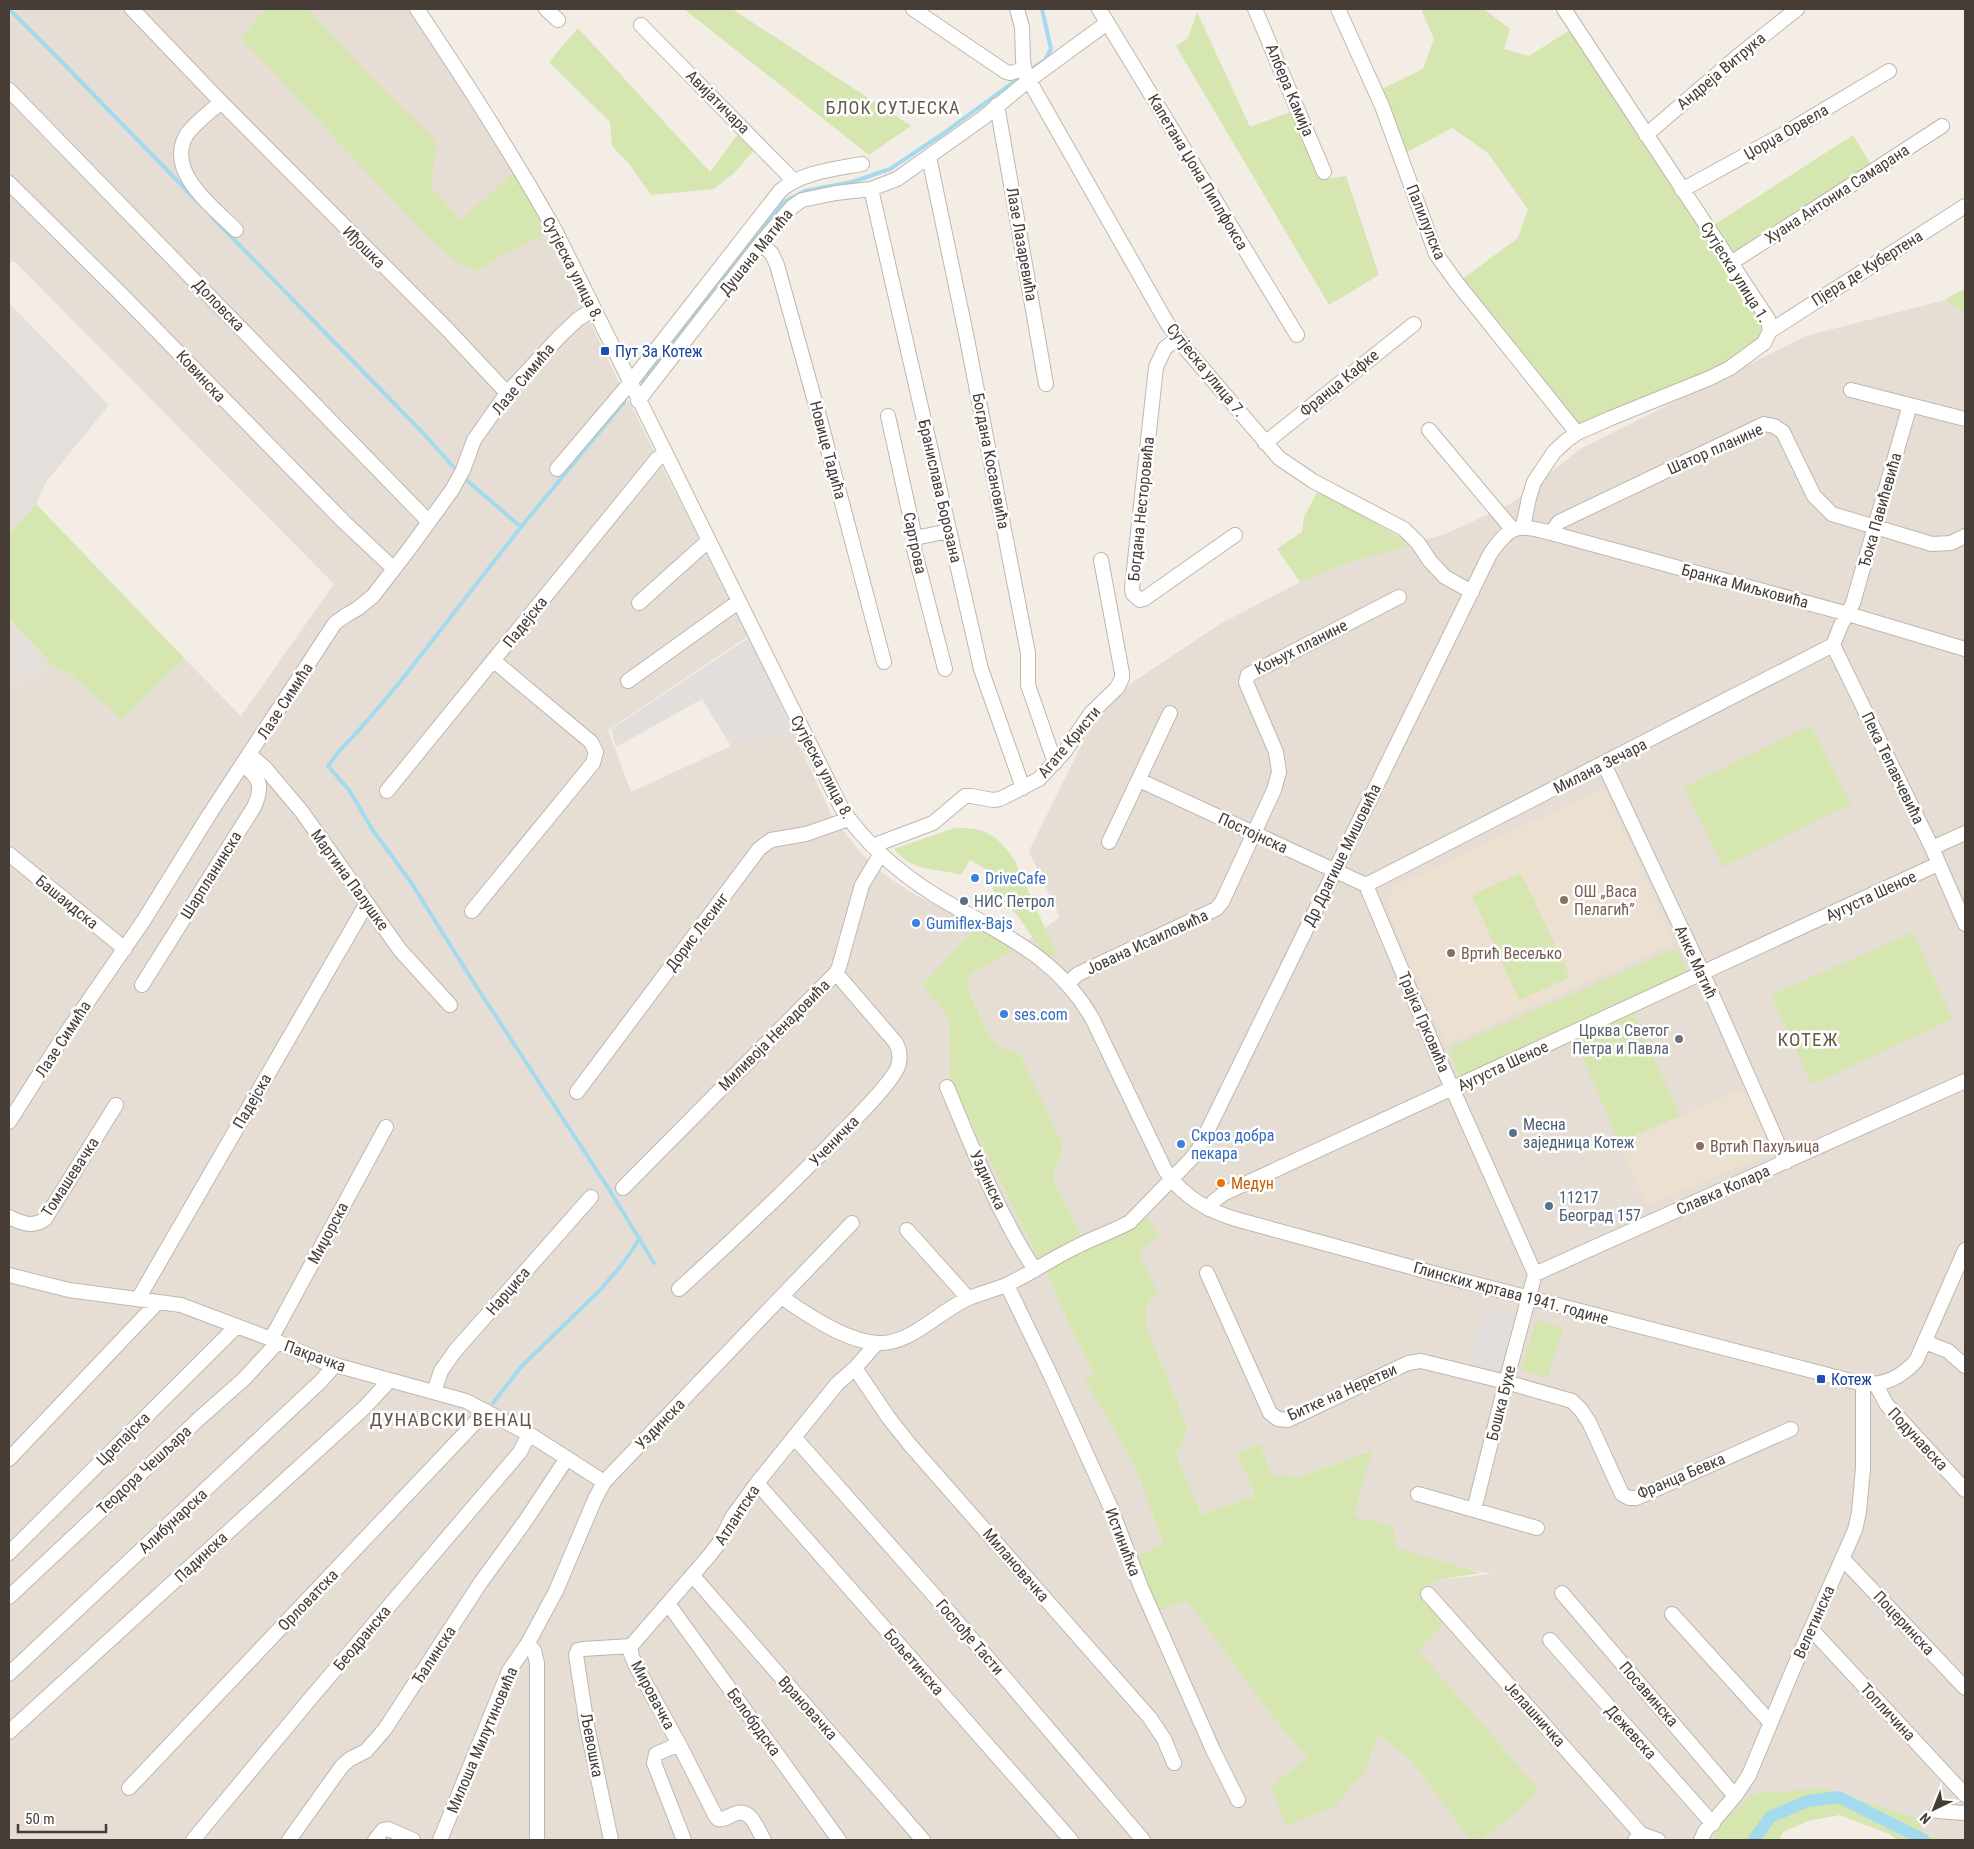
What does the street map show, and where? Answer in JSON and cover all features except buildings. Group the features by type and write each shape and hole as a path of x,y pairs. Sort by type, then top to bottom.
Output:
{"street":[{"name":"Иђошка","path":"132,9 221,102 508,392"},
{"name":"Сутјеска улица 8.","path":"417,9 485,110 556,232 827,782 849,819 876,850 905,875 935,895 1012,938 1068,983"},
{"path":"546,9 558,20"},
{"path":"914,9 1006,72 1026,75"},
{"name":"Сутјеска улица 7.","path":"1017,9 1023,38 1026,75 1122,246 1178,338 1265,443 1290,467 1312,481 1404,529 1418,543 1430,561 1445,577 1472,592"},
{"name":"Капетана Џона Пиплфокса","path":"1099,9 1297,335"},
{"name":"Албера Камија","path":"1255,9 1324,172"},
{"name":"Палилулска","path":"1338,9 1382,106 1436,254 1577,433"},
{"name":"Сутјеска улица 1.","path":"1518,528 1534,482 1554,452 1577,433 1730,368 1764,342 1770,331 1768,319 1564,9"},
{"name":"Андреја Витрука","path":"1646,135 1797,9"},
{"name":"Душана Матића","path":"638,401 787,212 800,202 836,193 870,189 897,179 998,105 1026,75 1107,23"},
{"name":"Авијатичара","path":"640,25 794,181"},
{"name":"Џорџа Орвела","path":"1682,190 1782,135 1889,71"},
{"name":"Доловска","path":"9,90 428,522"},
{"path":"221,102 187,135 182,150 182,163 187,177 199,193 236,230"},
{"name":"Лазе Лазаревића","path":"998,105 1046,384"},
{"name":"Хуана Антониа Самарана","path":"1731,263 1942,126"},
{"name":"Богдана Косановића","path":"929,157 966,334 1028,654 1028,685 1055,763"},
{"path":"557,469 630,383 744,239 769,202 786,185 812,174 862,164"},
{"name":"Ковинска","path":"9,183 121,294 343,521 393,568"},
{"name":"Бранислава Борозана","path":"870,189 985,683 1023,788"},
{"name":"Пјера де Кубертена","path":"1770,331 1965,206"},
{"name":"Новице Тадића","path":"761,243 772,254 777,265 884,662"},
{"name":"Лазе Симића","path":"9,1122 335,624 357,610 372,596 428,522 458,480 474,440 508,392 560,336 578,319 593,310"},
{"name":"Франца Кафке","path":"1265,443 1414,324"},
{"name":"Богдана Несторовића","path":"1178,338 1165,348 1156,367 1133,578 1133,594 1140,600 1144,599 1235,535"},
{"path":"1851,390 1965,419"},
{"name":"Ђока Павићевића","path":"1848,614 1853,603 1910,405"},
{"name":"Сартрова","path":"888,416 915,538 914,549 945,669"},
{"name":"Шатор планине","path":"1551,533 1559,522 1764,424 1774,426 1783,432 1814,496 1820,504 1839,517 1932,544 1951,543 1965,536"},
{"path":"1429,430 1518,528"},
{"name":"Падејска","path":"387,791 657,459 664,454"},
{"name":"Бранка Миљковића","path":"1518,528 1551,533 1848,614 1965,649"},
{"name":"Др Драгише Мишовића","path":"1170,1179 1198,1150 1490,554 1502,538 1518,528"},
{"path":"915,538 949,531"},
{"path":"640,603 708,541"},
{"name":"Агате Кристи","path":"876,850 933,823 965,796 993,800 1007,796 1039,779 1066,751 1084,722 1117,688 1122,678 1101,560"},
{"name":"Коњух планине","path":"1254,834 1274,790 1279,772 1276,752 1246,682 1248,675 1399,597"},
{"path":"628,681 738,602"},
{"path":"1833,645 1841,625 1848,614"},
{"name":"Милана Зечара","path":"1366,885 1833,645"},
{"name":"Пека Тепавчевића","path":"1833,645 1932,848 1965,924"},
{"path":"472,911 593,763 596,752 591,742 494,661"},
{"path":"1109,842 1170,713"},
{"name":"Мартина Палушке","path":"247,760 265,768 302,812 400,950 450,1005"},
{"name":"Шарпланинска","path":"142,985 254,807 259,794 258,780 247,760"},
{"name":"Анке Матић","path":"1604,764 1702,974 1786,1162"},
{"name":"Постојнска","path":"1139,780 1366,885"},
{"name":"Дорис Лесинг","path":"577,1092 759,849 771,840 806,834 849,819"},
{"path":"1932,848 1965,833"},
{"name":"Јована Исаиловића","path":"1170,1179 1156,1155 1093,1020 1080,998 1068,983 1078,974 1216,909 1222,902 1254,834"},
{"name":"Миливоја Ненадовића","path":"623,1188 836,974 862,885 876,850"},
{"name":"Башаидска","path":"9,854 124,949"},
{"name":"Аугуста Шеное","path":"1208,1209 1223,1194 1938,864"},
{"name":"Трајка Грковића","path":"1366,885 1535,1274"},
{"name":"Падејска","path":"138,1299 367,902"},
{"name":"Ученичка","path":"679,1289 809,1167 862,1112 897,1068 900,1054 896,1043 836,974"},
{"name":"Славка Колара","path":"1535,1274 1965,1081"},
{"name":"Уздинска","path":"947,1087 1015,1238 1035,1270"},
{"name":"Томашевачка","path":"9,1217 27,1224 41,1222 45,1219 116,1105"},
{"name":"Миџорска","path":"274,1341 386,1127"},
{"path":"783,1298 826,1326 877,1344 894,1342 905,1338 968,1298 1007,1285 1076,1246 1118,1229 1130,1222 1170,1179"},
{"name":"Глинских жртава 1941. године","path":"1170,1179 1189,1197 1208,1209 1249,1223 1869,1384"},
{"name":"Нарциса","path":"434,1392 441,1371 455,1351 591,1197"},
{"name":"Уздинска","path":"528,1642 556,1590 594,1499 604,1482 783,1298 852,1223"},
{"path":"908,1230 968,1298"},
{"path":"1869,1384 1894,1379 1916,1360 1965,1250"},
{"name":"Битке на Неретви","path":"1207,1273 1270,1413 1278,1419 1288,1420 1408,1363 1422,1361 1506,1382"},
{"path":"1530,1297 1535,1274"},
{"name":"Пакрачка","path":"9,1275 54,1287 181,1305 334,1366 466,1401 529,1434 604,1482"},
{"name":"Истинићка","path":"1007,1285 1110,1506 1147,1601 1213,1750 1238,1800"},
{"name":"Бошка Бухе","path":"1474,1510 1506,1382 1530,1297"},
{"path":"9,1459 158,1302"},
{"name":"Црепајска","path":"9,1553 237,1326"},
{"name":"Теодора Чешљара","path":"9,1596 244,1379 274,1341"},
{"path":"1925,1342 1948,1350 1965,1366"},
{"name":"Атлантска","path":"631,1646 719,1543 729,1522 756,1483 836,1384 856,1368 877,1344"},
{"name":"Алибунарска","path":"9,1674 321,1381 334,1366"},
{"name":"Милановачка","path":"856,1368 888,1417 911,1446 1150,1718 1161,1733 1174,1763"},
{"name":"Падинска","path":"9,1732 358,1414 390,1380"},
{"name":"Франца Бевка","path":"1506,1382 1572,1401 1589,1422 1622,1494 1629,1498 1636,1498 1791,1428"},
{"name":"Подунавска","path":"1869,1384 1965,1490"},
{"name":"Велетинска","path":"1701,1840 1705,1831 1735,1796 1749,1775 1770,1722 1856,1530 1860,1512 1869,1384"},
{"name":"Орловатска","path":"129,1788 486,1411"},
{"name":"Беодранска","path":"193,1840 520,1452 529,1434"},
{"name":"Госпође Тасти","path":"794,1437 948,1610 1143,1840"},
{"name":"Ђалинска","path":"289,1840 342,1766 350,1759 366,1751 385,1729 481,1582 526,1520 567,1458"},
{"name":"Бољетинска","path":"756,1483 1071,1840"},
{"path":"1418,1494 1537,1528"},
{"name":"Поцеринска","path":"1842,1558 1965,1688"},
{"name":"Врановачка","path":"692,1576 923,1840"},
{"name":"Посавинска","path":"1562,1592 1735,1796"},
{"name":"Јелашничка","path":"1428,1594 1638,1837"},
{"name":"Белобрдска","path":"668,1604 839,1840"},
{"path":"1672,1614 1770,1722"},
{"name":"Топличина","path":"1811,1629 1965,1795"},
{"name":"Дежевска","path":"1550,1640 1712,1824"},
{"path":"528,1642 534,1651 537,1663 537,1840"},
{"name":"Милоша Милутиновића","path":"440,1840 509,1671 528,1642"},
{"name":"Љевошка","path":"610,1840 576,1655 578,1650 583,1648 631,1646"},
{"name":"Мировачка","path":"631,1646 631,1654 636,1666 679,1744 656,1754 654,1762 684,1840"},
{"path":"679,1744 718,1818 722,1819 740,1811 746,1812 764,1840"},
{"path":"1936,1811 1965,1813"},
{"path":"375,1840 383,1830 388,1829 412,1840"},
{"path":"1638,1837 1658,1840"}],"shaded area":[{"path":"9,9 408,9 440,54 547,229 611,366 748,636 608,730 631,792 731,746 792,729 833,818 860,852 880,871 912,893 977,926 922,985 949,1018 950,1079 1048,1275 1069,1325 1094,1375 1085,1379 1136,1468 1163,1544 1134,1557 1158,1611 1187,1601 1271,1715 1307,1757 1366,1770 1378,1735 1411,1760 1470,1840 9,1840 9,682 14,687 52,665 71,675 122,720 184,658 241,716 334,584 15,262 9,262"},
{"path":"1945,300 1965,313 1965,1840 1951,1840 1925,1835 1822,1788 1717,1827 1713,1840 1481,1840 1519,1811 1475,1718 1417,1650 1421,1591 1429,1584 1439,1580 1492,1574 1449,1565 1396,1548 1393,1526 1354,1516 1371,1450 1299,1477 1272,1475 1260,1443 1237,1454 1255,1496 1201,1514 1176,1455 1188,1428 1147,1329 1146,1307 1156,1292 1139,1253 1159,1235 1087,1247 1053,1179 1063,1145 1020,1054 1002,1048 991,1039 967,986 971,974 1015,949 1060,917 1029,851 1086,736 1115,694 1220,624 1300,582 1354,561 1448,533 1512,503 1580,449 1806,336"},
{"path":"9,303 109,405 46,482 36,504 9,534"},
{"path":"9,620 52,665 14,687 9,682"},
{"path":"750,637 792,729 731,746 702,699 616,747 611,729"},
{"name":"ОШ „Васа Пелагић”","path":"1604,788 1675,943 1446,1045 1388,912 1393,887"},
{"name":"Вртић Пахуљица","path":"1752,1085 1781,1149 1646,1206 1619,1142"},
{"path":"1486,1310 1514,1319 1497,1374 1469,1365"}],"green space":[{"path":"266,9 307,9 437,141 431,187 461,220 514,172 548,233 505,254 477,271 456,262 418,227 241,38"},
{"path":"684,9 732,9 911,126 869,155"},
{"path":"1421,9 1484,9 1510,29 1504,49 1529,56 1576,26 1708,229 1853,135 1874,170 1731,263 1770,331 1747,357 1577,433 1457,283 1518,238 1528,209 1488,153 1452,128 1400,156 1376,92 1423,69 1434,39"},
{"path":"1197,12 1250,127 1298,109 1327,179 1346,176 1379,275 1329,305 1176,46 1188,38"},
{"path":"578,28 710,172 741,130 758,146 734,173 714,189 651,195 629,164 612,146 610,122 549,62"},
{"path":"1965,288 1965,313 1945,300"},
{"path":"1318,490 1403,539 1408,546 1354,561 1300,582 1277,549 1302,532 1304,517"},
{"path":"36,504 184,658 122,720 71,675 52,665 9,619 9,534"},
{"path":"1811,725 1851,804 1723,867 1684,787"},
{"path":"955,828 983,831 997,839 1009,852 1015,861 1057,955 1049,957 1042,951 1016,914 992,889 999,877 970,860 961,875 925,868 906,860 894,849"},
{"path":"1521,873 1570,977 1519,1000 1472,895"},
{"path":"977,926 1015,949 971,974 967,987 991,1039 1002,1048 1020,1054 1063,1145 1053,1179 1087,1247 1144,1212 1159,1235 1139,1253 1157,1292 1146,1307 1147,1329 1188,1428 1176,1455 1201,1514 1255,1496 1237,1454 1260,1443 1272,1475 1299,1477 1372,1450 1354,1516 1393,1526 1397,1548 1481,1573 1457,1576 1434,1582 1421,1591 1447,1620 1418,1650 1538,1789 1519,1811 1481,1840 1470,1840 1411,1760 1378,1735 1366,1770 1336,1806 1286,1826 1271,1787 1307,1757 1271,1715 1187,1601 1158,1611 1134,1557 1163,1544 1136,1468 1084,1378 1094,1375 1069,1325 1048,1275 950,1079 949,1019 922,985"},
{"path":"1913,932 1952,1019 1812,1085 1771,995"},
{"path":"1677,948 1689,975 1460,1078 1448,1048"},
{"path":"1631,1007 1680,1116 1619,1142 1573,1034"},
{"path":"1536,1320 1563,1328 1548,1378 1521,1370"},
{"path":"1822,1788 1916,1818 1925,1835 1951,1840 1897,1840 1889,1834 1840,1815 1808,1821 1783,1832 1779,1840 1713,1840 1717,1827 1754,1794"}],"waterway":[{"path":"9,9 198,202"},
{"path":"1029,71 1045,60 1051,49 1042,9"},
{"path":"642,381 784,202 805,191 852,182 890,169 944,133 1023,75"},
{"path":"213,218 423,433 458,472"},
{"path":"521,527 624,402"},
{"path":"463,477 521,527 400,682 328,766 349,790 372,829 412,884 474,983 607,1186 654,1263"},
{"path":"493,1403 520,1368 601,1289 624,1262 640,1238"},
{"path":"1754,1840 1770,1817 1808,1801 1839,1797 1924,1840"}],"place":[{"name":"Пут За Котеж","path":"605,351"},
{"name":"DriveCafe","path":"975,878"},
{"name":"ОШ „Васа Пелагић”","path":"1564,900"},
{"name":"НИС Петрол","path":"964,901"},
{"name":"Gumiflex-Bajs","path":"916,923"},
{"name":"Вртић Весељко","path":"1451,953"},
{"name":"ses.com","path":"1004,1014"},
{"name":"Црква Светог Петра и Павла","path":"1679,1039"},
{"name":"Месна заједница Котеж","path":"1513,1133"},
{"name":"Скроз добра пекара","path":"1181,1144"},
{"name":"Вртић Пахуљица","path":"1700,1146"},
{"name":"Медун","path":"1221,1183"},
{"name":"11217 Београд 157","path":"1549,1206"},
{"name":"Котеж","path":"1821,1379"}],"district":[{"name":"БЛОК СУТЈЕСКА","path":"893,107"},
{"name":"КОТЕЖ","path":"1808,1039"},
{"name":"ДУНАВСКИ ВЕНАЦ","path":"451,1419"}]}
